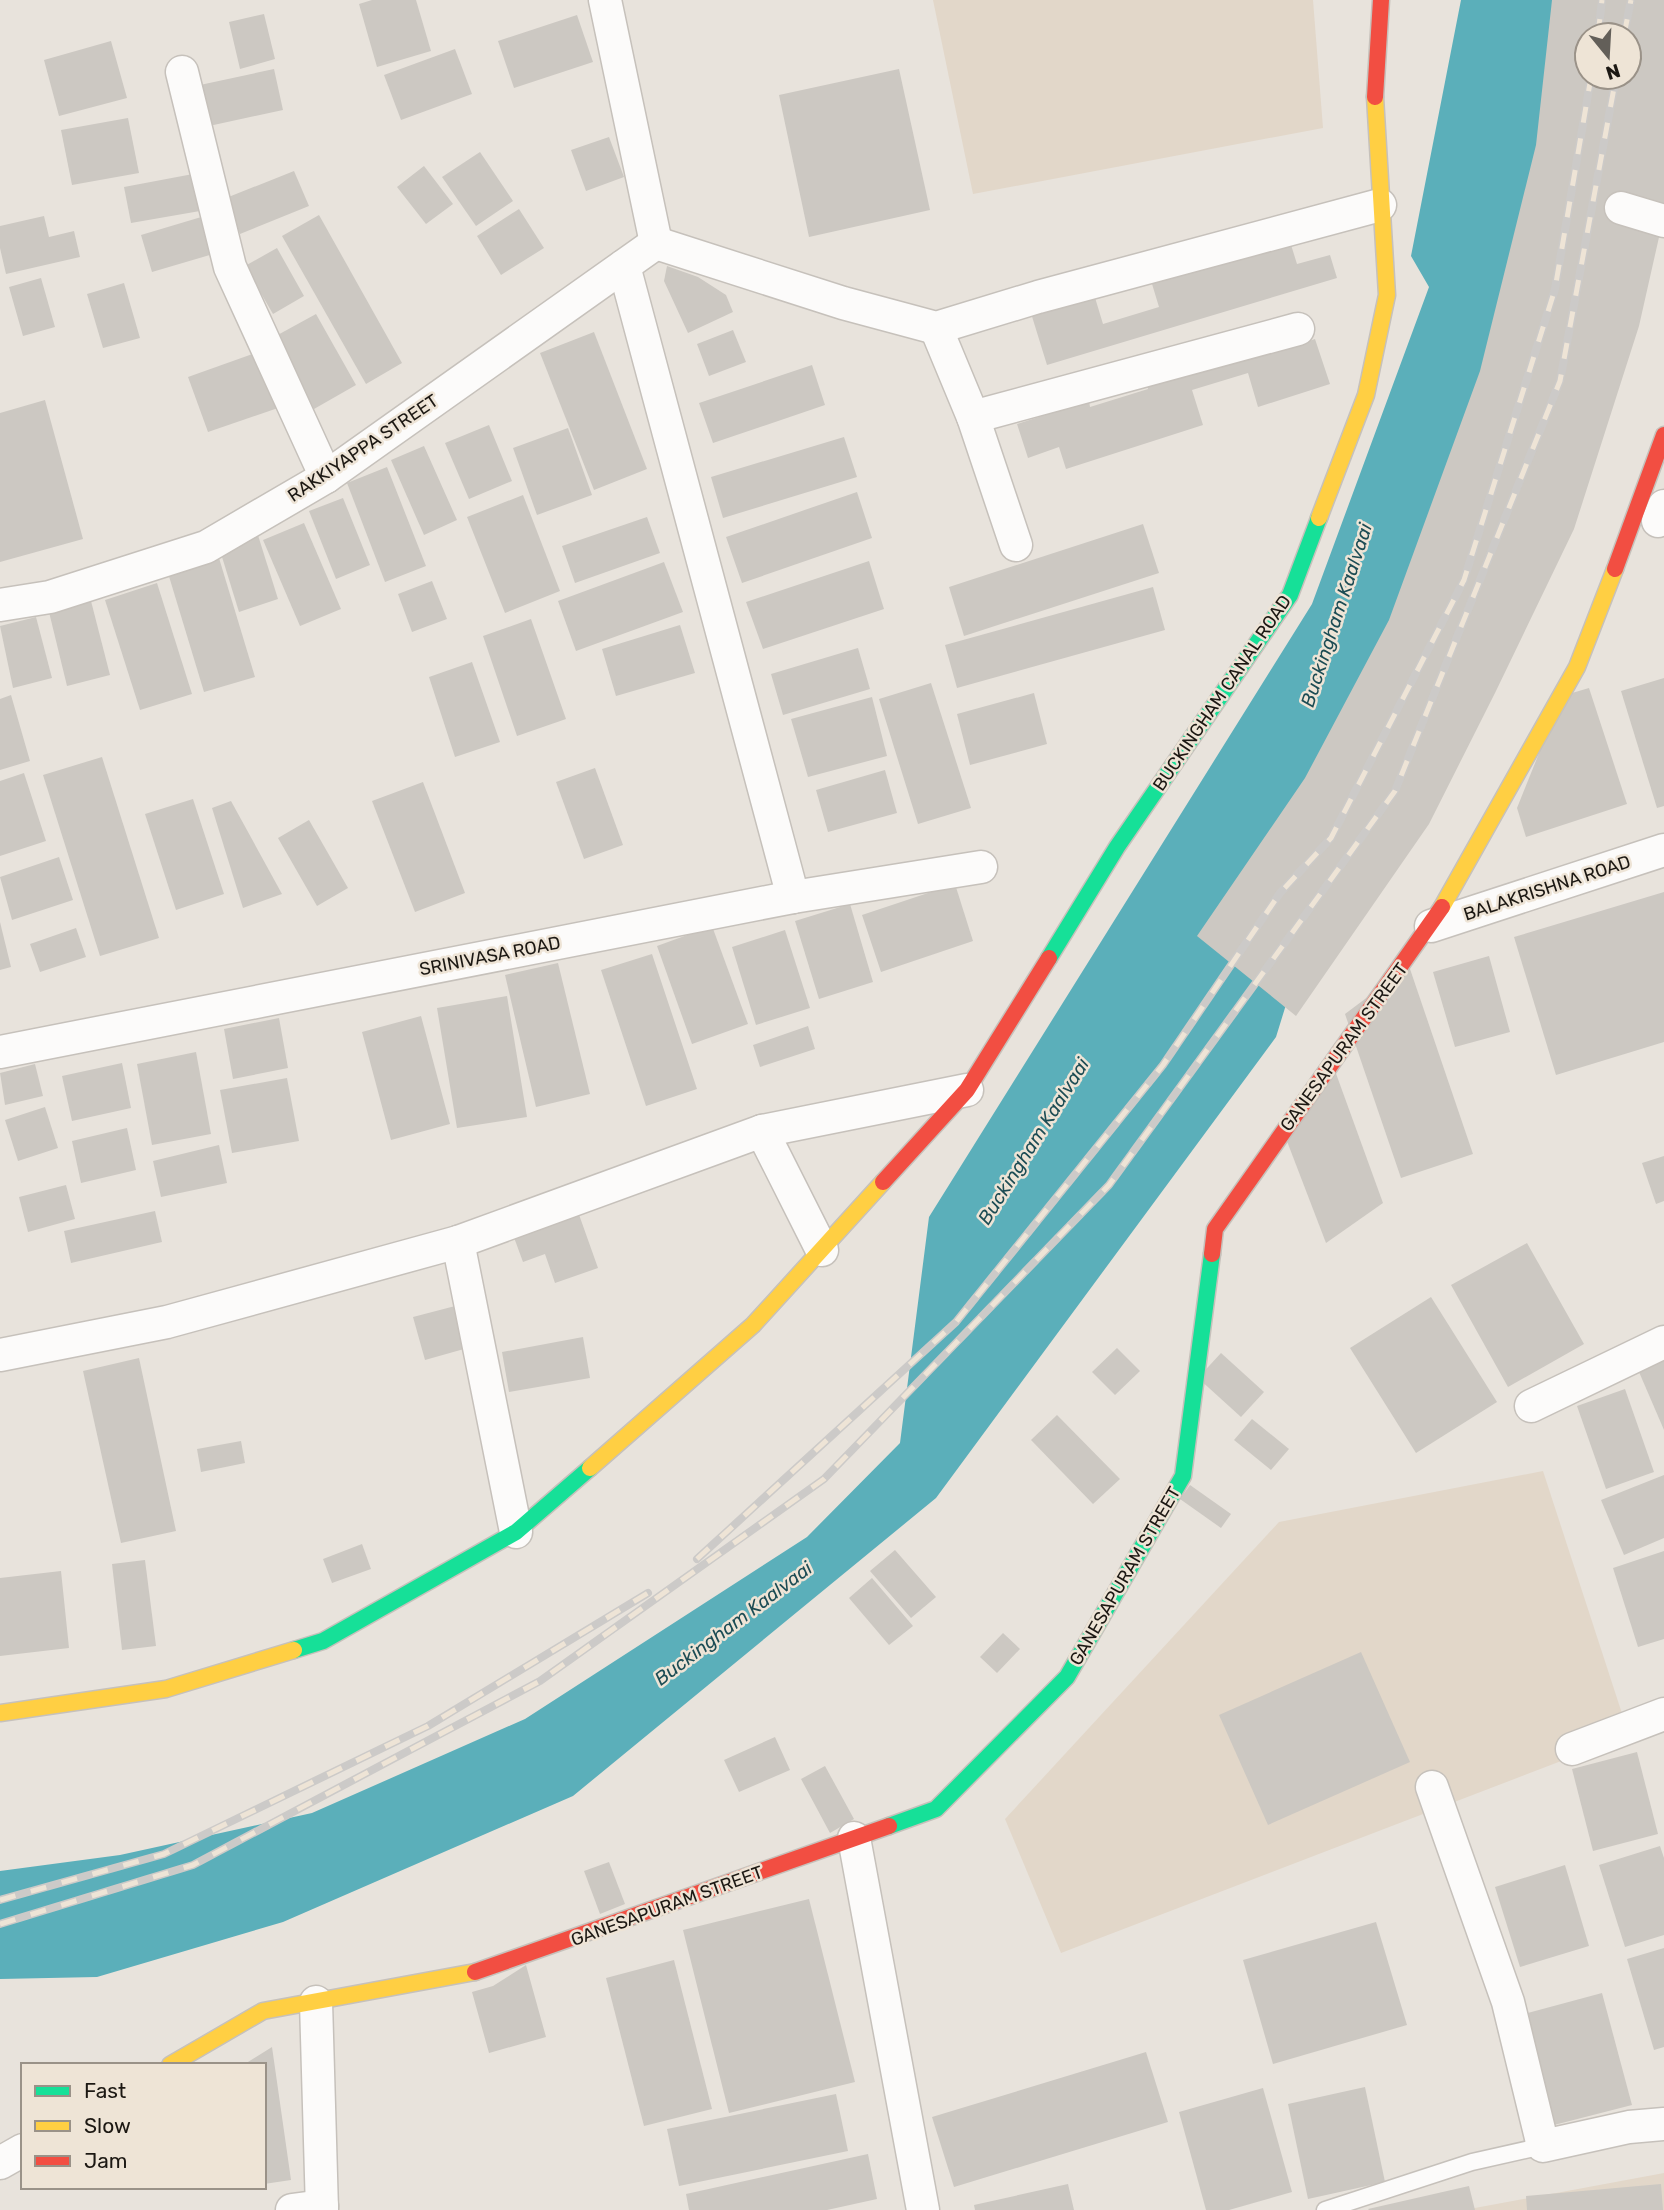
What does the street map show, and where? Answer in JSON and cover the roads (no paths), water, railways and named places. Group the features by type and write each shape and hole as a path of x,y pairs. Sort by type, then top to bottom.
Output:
{"street":[{"path":"605,0 656,243 843,303 936,328 1038,297 1380,205"},
{"name":"BUCKINGHAM CANAL ROAD","path":"0,1713 166,1689 323,1642 516,1532 752,1325 967,1090 1117,847 1290,595 1366,395 1387,295 1375,105 1381,0"},
{"path":"182,72 230,267 326,477"},
{"path":"1621,208 1664,221"},
{"name":"RAKKIYAPPA STREET","path":"0,605 50,597 206,547 326,477 656,243"},
{"path":"624,266 793,897"},
{"path":"936,328 973,417 1016,545"},
{"path":"973,417 1298,329"},
{"name":"GANESAPURAM STREET","path":"173,2063 263,2011 490,1969 936,1810 1067,1677 1183,1476 1215,1228 1430,926 1503,802 1577,667 1650,480 1664,435"},
{"name":"BALAKRISHNA ROAD","path":"1430,926 1664,850"},
{"name":"SRINIVASA ROAD","path":"0,1052 793,897 981,867"},
{"path":"0,1355 167,1322 458,1242 762,1131 967,1090"},
{"path":"762,1131 822,1250"},
{"path":"458,1242 516,1532"},
{"path":"1531,1406 1664,1342"},
{"path":"1572,1749 1664,1714"},
{"path":"1432,1787 1508,2003 1543,2146 1629,2127 1664,2124"},
{"path":"854,1838 923,2210"},
{"path":"312,2209 316,2002"},
{"path":"0,2163 21,2151"}],"lane":[{"path":"1325,2210 1472,2162 1543,2146"}],"water":[{"name":"Buckingham Kaalvaai","path":"1461,0 1579,0 1578,21 1573,21 1573,77 1276,1037 936,1498 573,1796 283,1922 97,1977 0,1979 0,1871 120,1855 312,1813 525,1719 807,1537 900,1443 929,1217 1312,604 1429,287 1411,256"}],"railway":[{"path":"1600,21 1602,0"},
{"path":"1627,21 1631,0"},
{"path":"697,1559 956,1322 1163,1065 1280,893 1331,838 1464,580 1555,289 1589,91"},
{"path":"0,1924 193,1865 540,1681 824,1479 1109,1185 1395,791 1560,381 1613,91"},
{"path":"0,1900 164,1854 428,1726 648,1593"}]}
